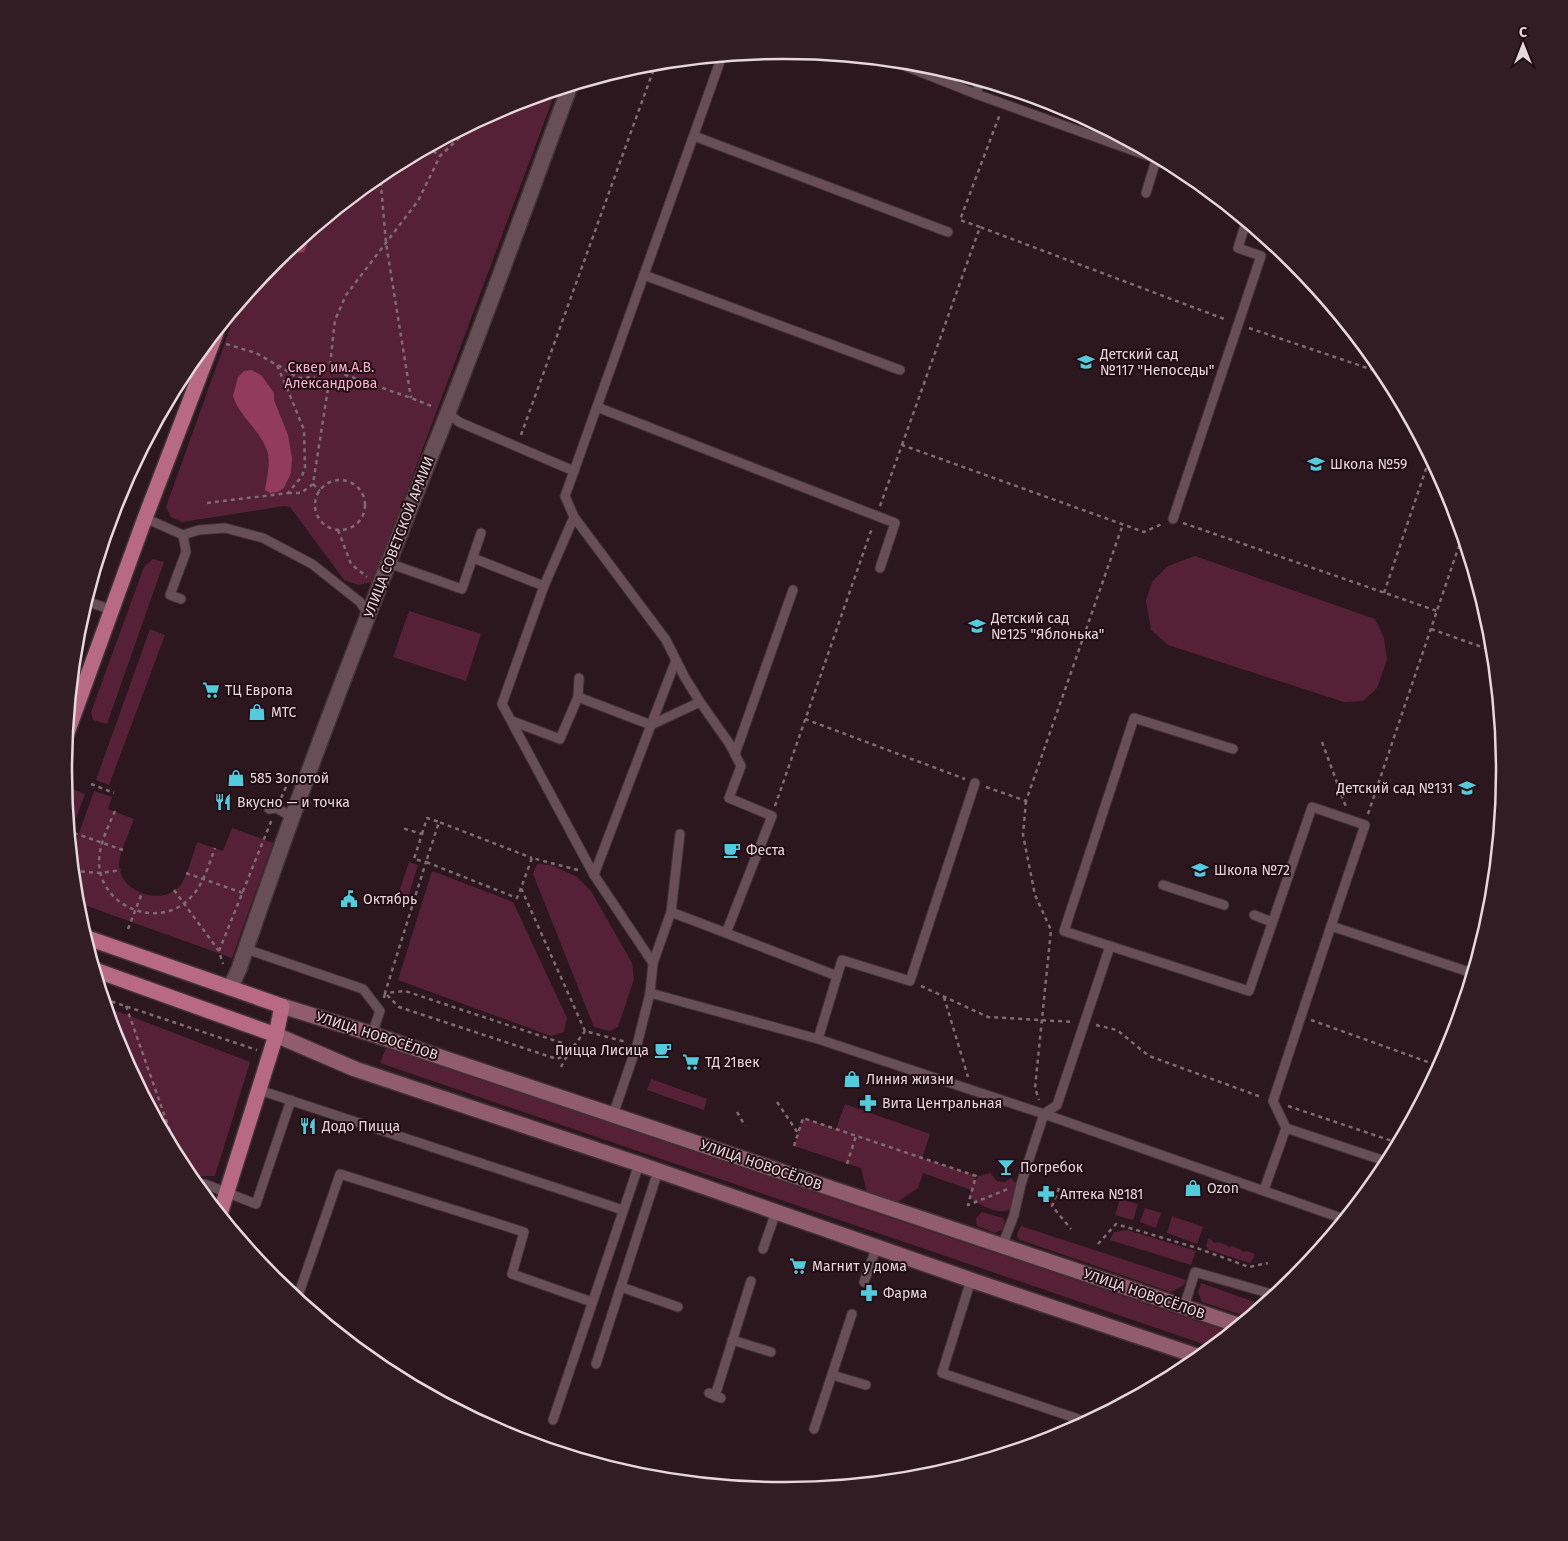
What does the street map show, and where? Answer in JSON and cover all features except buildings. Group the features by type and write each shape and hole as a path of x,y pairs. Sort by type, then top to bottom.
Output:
{"main road":[{"path":"75,711 145,518 220,338"},
{"name":"УЛИЦА НОВОСЁЛОВ","path":"93,940 282,1006 372,1034 1232,1323"},
{"path":"102,973 276,1035 355,1069 639,1164 971,1280 1191,1354"},
{"path":"222,1208 276,1035 282,1006"}],"street":[{"name":"УЛИЦА СОВЕТСКОЙ АРМИИ","path":"230,988 239,969 291,817 368,614 448,413 567,93"}],"lane":[{"path":"720,62 565,496 574,517 666,640 700,702 735,754 741,766 729,798 772,816 726,933"},
{"path":"919,71 976,94 1129,148"},
{"path":"976,94 978,86"},
{"path":"694,136 948,232"},
{"path":"1146,193 1155,164"},
{"path":"1173,520 1262,256 1238,248 1244,228"},
{"path":"644,275 900,370"},
{"path":"597,407 895,523 880,568"},
{"path":"448,413 459,422 574,472"},
{"path":"574,517 544,586 502,704 594,875 653,963"},
{"path":"145,518 183,535 199,530 225,528 263,538 312,564 360,602 368,614"},
{"path":"388,563 462,589 481,533"},
{"path":"181,599 170,595 186,552 183,535"},
{"path":"473,558 544,586"},
{"path":"735,754 793,590"},
{"path":"93,603 112,610"},
{"path":"594,875 676,660"},
{"path":"512,721 560,739 578,697 579,678"},
{"path":"578,697 651,725 700,702"},
{"path":"1233,749 1134,718 1064,931 1249,991 1312,807 1365,825 1272,1101 1286,1128 1380,1159"},
{"path":"818,1039 842,960 910,981 976,782"},
{"path":"273,808 291,817"},
{"path":"613,1115 637,1045 650,993 653,963 671,912 680,834"},
{"path":"1164,885 1224,905"},
{"path":"671,912 837,976"},
{"path":"1254,916 1272,922"},
{"path":"1331,926 1466,971"},
{"path":"1002,1246 1014,1215 1021,1184 1044,1114 1057,1105 1110,946"},
{"path":"246,949 363,989 380,1011 372,1034"},
{"path":"650,993 818,1039 1044,1114 1338,1217"},
{"path":"259,1090 623,1210"},
{"path":"205,1184 256,1204 291,1100"},
{"path":"1264,1190 1286,1128"},
{"path":"553,1420 639,1164"},
{"path":"596,1364 658,1171"},
{"path":"300,1291 340,1174 524,1232 512,1274 592,1302"},
{"path":"763,1249 776,1212"},
{"path":"864,1282 877,1246"},
{"path":"1184,1307 1194,1272 1267,1293"},
{"path":"971,1280 942,1373 1077,1419"},
{"path":"715,1396 751,1281"},
{"path":"621,1287 678,1307"},
{"path":"814,1429 852,1314"},
{"path":"732,1340 771,1352"},
{"path":"832,1375 866,1386"}],"path":[{"path":"516,448 653,71"},
{"path":"1004,104 960,220 1238,324 1372,370"},
{"path":"330,365 336,320 346,295 418,201 440,156 461,136"},
{"path":"433,151 440,156"},
{"path":"381,185 386,243 411,398"},
{"path":"772,816 804,719 980,227"},
{"path":"220,338 256,353 298,378 315,377"},
{"path":"277,365 304,430 305,468 302,476 288,493"},
{"path":"336,372 448,413"},
{"path":"207,503 301,493 313,484 329,382"},
{"path":"902,445 1144,532 1173,520 1437,611"},
{"path":"1384,593 1427,466"},
{"path":"338,480 348,482 357,487 362,494 365,504 364,513 359,522 352,527 338,530 326,525 319,519 316,510 316,500 320,491 328,484 338,480"},
{"path":"313,484 320,491"},
{"path":"1044,1114 1034,1088 1051,930 1034,895 1023,835 1026,801 1123,524"},
{"path":"338,530 351,564 370,579"},
{"path":"1365,825 1459,546"},
{"path":"1431,629 1485,648"},
{"path":"804,719 1026,801"},
{"path":"1322,742 1351,820"},
{"path":"219,951 243,893 273,808 288,782"},
{"path":"91,784 114,793"},
{"path":"115,811 102,843 99,862 103,880 112,895 126,907 143,913 161,913 178,908 192,896 202,880 215,848"},
{"path":"532,858 517,898 414,859 427,818 532,858 594,875"},
{"path":"439,822 385,993 404,991 562,1043 568,1054"},
{"path":"402,828 422,834"},
{"path":"75,834 123,850"},
{"path":"79,871 101,873 121,870"},
{"path":"186,873 243,893"},
{"path":"521,888 585,1031"},
{"path":"174,890 219,951 223,964"},
{"path":"128,929 142,893"},
{"path":"944,997 972,1090"},
{"path":"110,1000 270,1054"},
{"path":"126,1006 169,1127"},
{"path":"399,1007 557,1059 568,1054"},
{"path":"1301,1017 1432,1064"},
{"path":"561,1067 585,1031"},
{"path":"585,1031 637,1045"},
{"path":"1272,1101 1391,1142"},
{"path":"777,1102 798,1133"},
{"path":"737,1112 745,1126"},
{"path":"794,1146 803,1118 976,1176 968,1204 1021,1184"},
{"path":"847,1164 856,1136"},
{"path":"1059,1188 1052,1206 1071,1229"},
{"path":"1098,1244 1116,1224 1197,1248 1249,1267 1268,1263"}],"green space":[{"name":"Сквер им.А.В. Александрова","path":"553,98 373,582 358,585 344,580 290,507 284,506 182,522 171,517 166,507 233,320 281,267 315,235 351,206 428,154 469,132"},
{"path":"1195,556 1375,619 1384,638 1387,660 1377,688 1363,701 1344,702 1168,645 1151,630 1146,601 1152,582 1168,566"},
{"path":"153,559 164,562 107,724 93,720 91,712 144,567"},
{"path":"409,611 481,634 466,681 393,657"},
{"path":"150,629 165,635 109,785 96,780"},
{"path":"73,789 85,794 74,822"},
{"path":"94,791 112,797 108,809 134,819 120,858 121,873 133,889 153,896 172,892 180,886 190,865 197,842 223,851 232,828 273,843 232,958 85,905 76,841"},
{"path":"409,862 418,865 408,898 398,895"},
{"path":"537,864 551,865 577,877 591,891 632,963 634,979 618,1027 610,1031 594,1027 533,874"},
{"path":"432,871 513,902 567,1018 564,1032 551,1036 398,980"},
{"path":"114,1010 250,1062 215,1176 199,1176 192,1166 146,1085 126,1043"},
{"path":"386,1048 1223,1330 1204,1344 380,1063"},
{"path":"651,1079 707,1099 704,1110 647,1090"},
{"path":"845,1104 930,1134 922,1158 976,1176 974,1182 979,1176 990,1173 997,1181 1005,1182 1011,1178 1017,1184 1011,1209 1000,1211 989,1209 969,1197 971,1190 923,1173 918,1188 897,1202 867,1193 861,1168 794,1146 803,1118 836,1129"},
{"path":"1120,1199 1138,1204 1133,1220 1115,1215"},
{"path":"1145,1208 1161,1213 1156,1228 1140,1222"},
{"path":"982,1212 1003,1218 1005,1221 1002,1230 995,1233 977,1226 976,1218"},
{"path":"1172,1216 1203,1227 1197,1244 1167,1233"},
{"path":"1021,1226 1186,1280 1184,1285 1171,1292 1018,1239 1017,1234"},
{"path":"1127,1230 1196,1251 1191,1265 1110,1240 1114,1232"},
{"path":"1208,1238 1214,1243 1218,1242 1227,1245 1229,1248 1232,1246 1240,1249 1242,1252 1253,1253 1255,1256 1250,1263 1209,1250 1206,1246"},
{"path":"1201,1283 1257,1303 1242,1315 1202,1302 1198,1292"}],"shaded area":[{"path":"308,241 304,252 297,252"},
{"path":"251,370 261,375 274,393 274,400 288,435 292,458 291,473 284,488 278,492 270,493 265,490 268,454 261,438 236,404 233,396 238,377 244,371"}],"place":[{"name":"Детский сад №117 \"Непоседы\"","path":"1086,362"},
{"name":"Школа №59","path":"1316,464"},
{"name":"Детский сад №125 \"Яблонька\"","path":"977,626"},
{"name":"ТЦ Европа","path":"211,690"},
{"name":"МТС","path":"257,712"},
{"name":"585 Золотой","path":"236,778"},
{"name":"Детский сад №131","path":"1467,788"},
{"name":"Вкусно — и точка","path":"223,802"},
{"name":"Феста","path":"732,850"},
{"name":"Школа №72","path":"1200,870"},
{"name":"Октябрь","path":"349,899"},
{"name":"Пицца Лисица","path":"663,1050"},
{"name":"ТД 21век","path":"691,1062"},
{"name":"Линия жизни","path":"852,1079"},
{"name":"Вита Центральная","path":"868,1103"},
{"name":"Додо Пицца","path":"308,1126"},
{"name":"Погребок","path":"1006,1167"},
{"name":"Ozon","path":"1193,1188"},
{"name":"Аптека №181","path":"1046,1194"},
{"name":"Магнит у дома","path":"798,1266"},
{"name":"Фарма","path":"869,1293"}]}
